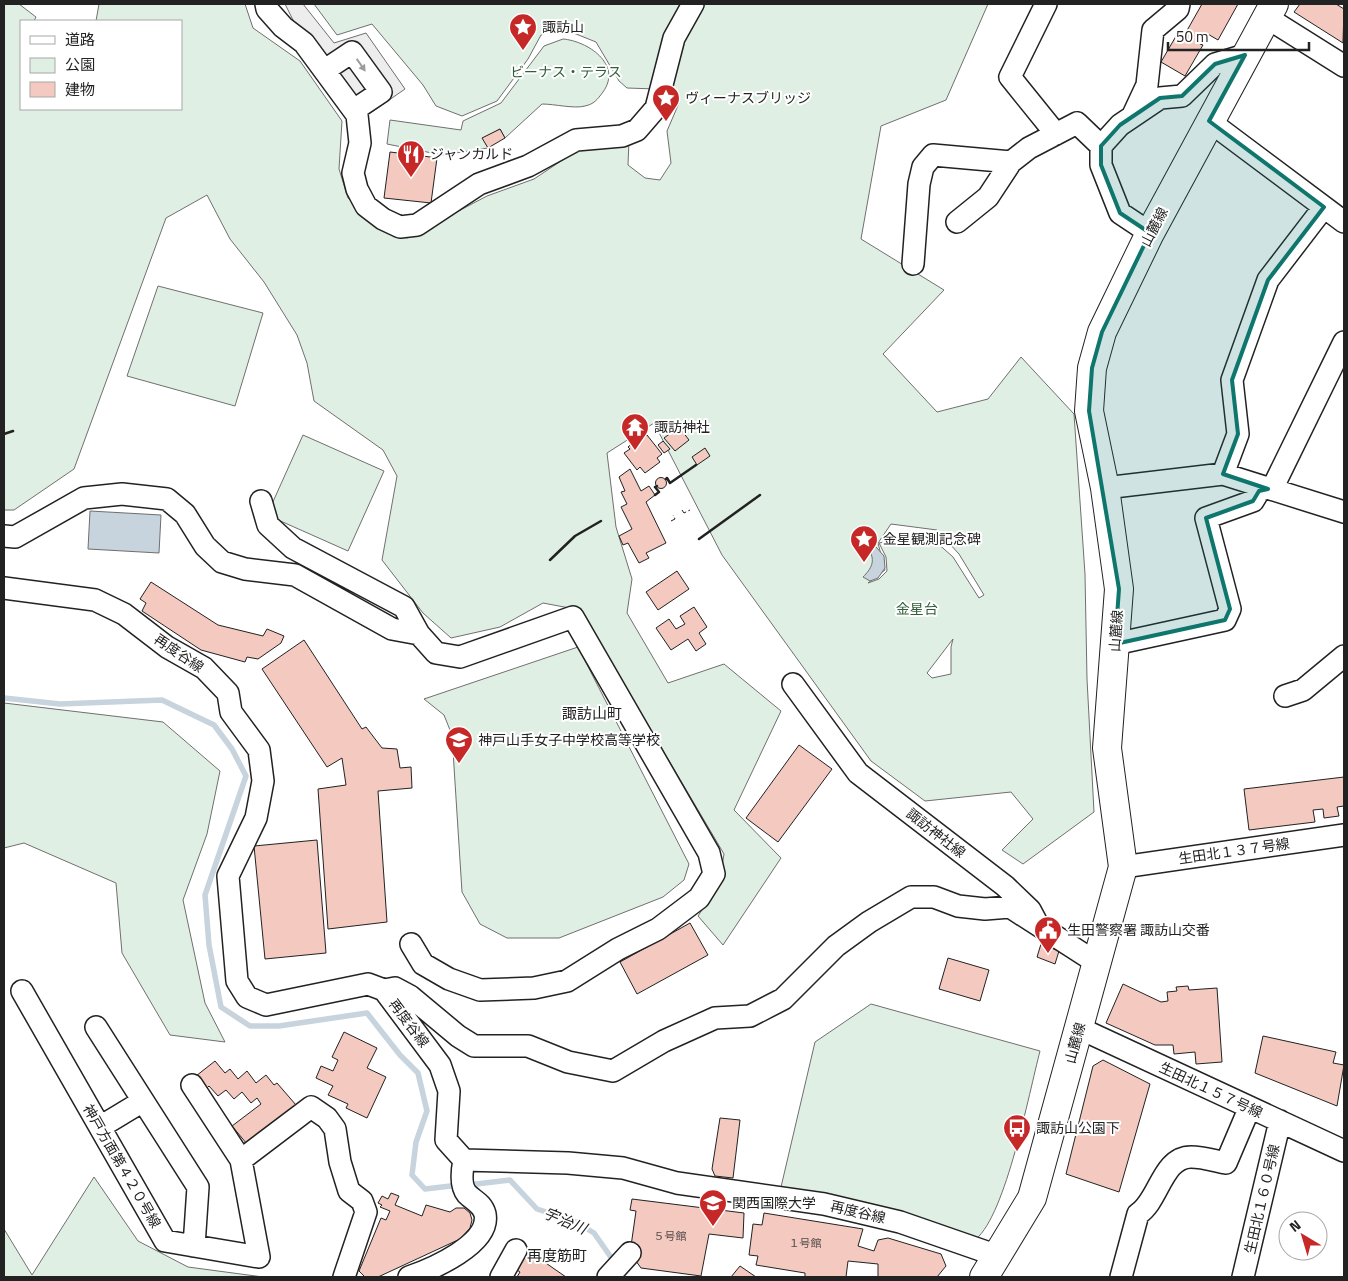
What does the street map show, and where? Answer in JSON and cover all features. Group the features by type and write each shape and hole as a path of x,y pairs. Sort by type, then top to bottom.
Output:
{"main road":[{"name":"山麓線","path":"991,1267 1032,1198 1123,867 1107,748 1118,589 1105,488 1089,411 1092,368 1102,332 1150,233 1270,10"}],"street":[{"path":"266,4 267,9 283,27 304,42 354,110 357,115 360,143 353,173 357,190 366,206 383,219 400,227 417,225 479,184 528,166 576,140 622,136 637,130 656,108 674,38 693,4"},
{"path":"1046,4 1010,77 1056,134"},
{"path":"1132,118 1147,85 1153,30 1178,9 1179,4"},
{"path":"1270,10 1344,66"},
{"path":"325,70 352,52 381,92 354,110"},
{"path":"1150,233 1120,213 1101,166 1102,146 1120,125 1160,98 1182,96 1215,64 1245,55"},
{"path":"1209,121 1344,222"},
{"path":"957,222 988,197 1011,162 1029,148 1077,123 1102,146"},
{"path":"913,264 919,184 923,167 933,155 1011,162"},
{"path":"1223,474 1238,434 1232,380 1268,280 1324,207"},
{"path":"1115,644 1226,620 1230,609 1206,518 1253,501 1259,491 1274,485 1344,342"},
{"path":"1105,488 1223,474 1344,512"},
{"path":"4,536 15,537 84,498 122,494 167,499 185,514 205,546 222,562 244,569 295,575 392,630 419,634"},
{"path":"261,501 268,525 292,548 404,607 419,634 436,653 460,657 574,617 708,853 714,874 699,898 658,929 618,949 567,981 534,988 480,990 449,979 423,964 411,944"},
{"name":"再度谷線","path":"4,588 95,600 124,614 167,646 204,668 228,692 231,712 259,750 263,781 256,818 228,876 237,981 247,997 266,1005 368,984 384,990 440,1065 449,1091 446,1140 464,1176 568,1163 623,1168 677,1183 824,1204 900,1222 991,1267"},
{"path":"1285,696 1303,690 1344,656"},
{"name":"諏訪神社線","path":"793,684 858,773 1005,886 1030,910 1038,925 1096,964"},
{"name":"生田北１３７号線","path":"1123,867 1344,835"},
{"path":"384,990 395,988 410,996 458,1036 474,1046 528,1046 568,1062 613,1071 664,1042 715,1018 750,1016 783,1000 836,946 869,922 911,898 934,897 958,906 985,909 1010,907 1038,925"},
{"name":"神戸方面第４２０号線","path":"22,991 165,1241 259,1257 241,1160"},
{"path":"96,1027 198,1187 194,1246"},
{"name":"生田北１５７号線","path":"1079,1028 1249,1109 1280,1121 1344,1151"},
{"path":"192,1085 241,1160 311,1107 327,1118 334,1129 340,1162 349,1191 362,1201 366,1212 344,1277"},
{"path":"100,1127 144,1101"},
{"path":"1121,1277 1138,1214 1146,1208 1172,1164 1190,1157 1226,1163 1249,1109"},
{"name":"生田北１６０号線","path":"1243,1277 1280,1121"},
{"path":"409,1277 456,1255 474,1241 484,1229 484,1214 464,1176"},
{"path":"501,1277 516,1250"},
{"path":"608,1277 630,1253"}],"highlighted area":[{"path":"1245,55 1209,121 1324,207 1268,280 1232,380 1238,434 1223,474 1268,489 1259,491 1253,501 1206,518 1230,609 1225,620 1115,644 1119,589 1089,411 1092,368 1102,332 1150,233 1120,213 1101,165 1101,146 1120,125 1160,98 1182,96 1215,64"}],"green space":[{"name":"金星台","path":"4,4 19,4 36,17 34,20 20,20 20,110 182,110 182,20 96,20 99,4 245,4 253,28 300,61 342,121 339,169 348,198 376,224 407,238 487,196 534,179 579,149 629,140 628,165 645,178 660,180 671,163 667,131 679,103 656,89 627,88 619,81 596,42 561,28 541,35 528,59 497,101 462,116 436,106 423,85 372,24 337,35 314,4 988,4 946,100 881,126 861,239 944,290 883,354 937,412 988,399 1021,357 1074,414 1085,574 1087,679 1094,812 1023,864 1002,850 1033,819 1011,792 925,801 871,761 722,555 654,423 607,453 616,527 632,579 627,613 668,683 724,664 781,711 734,810 781,858 723,945 698,916 719,884 724,854 580,610 543,603 500,627 451,638 423,613 382,560 397,476 383,450 314,401 307,363 297,335 264,282 230,239 207,195 166,218 74,469 14,510 4,510","holes":["891,524 937,530 959,554 984,595 979,598 953,557 926,533 879,543 886,557 887,571 879,579 868,583 885,570 878,543","953,639 951,647 951,674 932,678 927,673"]},
{"name":"ビーナス・テラス","path":"563,39 582,44 591,49 605,63 609,72 608,82 603,92 593,103 575,107 542,104 505,138 500,129 483,138 488,148 442,155 387,144 390,120 461,130 463,121 501,103 544,46"},
{"path":"158,286 263,313 235,406 127,376"},
{"path":"303,435 384,471 348,551 267,515"},
{"path":"578,647 689,864 684,880 663,897 559,938 507,938 480,924 462,892 452,735 444,715 424,699"},
{"path":"4,703 163,722 220,771 207,834 183,900 205,1003 225,1042 170,1035 122,953 116,883 24,843 4,848"},
{"path":"871,1004 1040,1051 1007,1180 987,1225 976,1239 908,1214 781,1187 815,1042"},
{"path":"94,1177 138,1241 188,1267 263,1277 4,1277 4,1229 32,1275"}],"shaded area":[{"path":"285,4 303,4 334,43 366,33 405,89 369,114 296,26"},
{"path":"90,511 161,515 159,553 88,549"},
{"path":"872,547 876,547 884,556 885,568 878,578 870,581 863,577 872,565 869,550"}],"building":[{"path":"1202,4 1238,4 1218,40 1206,33 1200,44 1203,45 1185,76 1161,62 1179,31 1185,34"},
{"path":"1300,4 1336,4 1344,9 1343,43 1294,12"},
{"path":"500,129 505,138 488,148 482,138"},
{"name":"ジャンカルド","path":"407,149 424,151 423,156 437,158 431,203 384,198 390,152 406,154"},
{"path":"679,427 689,440 675,451 664,438"},
{"path":"647,435 662,454 657,458 660,462 645,473 640,467 637,470 624,453 640,437 642,440"},
{"path":"663,441 670,449 664,453 658,445"},
{"path":"705,448 710,456 697,465 692,457"},
{"path":"630,469 641,491 649,486 655,495 646,502 666,543 646,553 649,558 639,563 628,543 623,545 619,536 632,529 621,507 627,504 621,492 625,491 619,477"},
{"path":"659,478 663,478 666,483 665,487 659,488 656,485 656,481"},
{"path":"677,571 689,589 658,610 646,592"},
{"path":"151,582 218,625 263,636 267,629 284,636 281,643 258,659 247,657 245,662 201,650 142,611 146,603 140,599"},
{"path":"694,607 707,627 699,633 706,644 696,651 688,639 671,650 656,628 669,619 676,629 685,624 680,616"},
{"path":"304,640 362,729 366,727 382,748 397,749 400,768 411,767 412,788 378,791 387,922 328,929 318,789 346,785 342,758 327,767 262,669"},
{"path":"799,745 832,769 778,842 746,818"},
{"path":"1344,777 1344,806 1337,807 1339,816 1324,818 1323,809 1313,810 1315,822 1249,830 1244,789"},
{"path":"317,840 326,953 265,959 254,846"},
{"path":"690,923 708,955 637,994 620,962"},
{"name":"生田警察署 諏訪山交番","path":"1041,944 1059,951 1055,964 1037,957"},
{"path":"948,958 989,970 980,1001 939,989"},
{"path":"1123,984 1161,1002 1168,1001 1167,992 1177,991 1176,987 1188,986 1189,990 1217,988 1222,1062 1196,1064 1195,1052 1174,1054 1173,1045 1155,1045 1106,1023"},
{"path":"344,1032 377,1048 367,1068 386,1077 367,1118 346,1108 348,1104 328,1095 333,1086 316,1078 321,1066 333,1071 338,1060 332,1057"},
{"path":"1263,1036 1336,1052 1333,1063 1344,1065 1337,1106 1255,1073"},
{"path":"1103,1060 1150,1084 1119,1192 1066,1174 1093,1066"},
{"path":"215,1061 225,1073 230,1069 238,1079 247,1071 256,1083 266,1075 274,1085 277,1083 296,1105 247,1144 232,1126 261,1104 257,1098 251,1103 242,1092 234,1099 226,1090 218,1096 209,1086 207,1088 196,1076"},
{"path":"720,1118 740,1120 733,1178 715,1176 712,1169"},
{"path":"391,1193 399,1196 395,1205 422,1216 426,1205 450,1212 456,1208 464,1208 470,1213 472,1220 470,1228 460,1239 378,1277 365,1277 359,1271 381,1218 386,1220 390,1211 380,1207 382,1205 378,1203 382,1196 388,1199"},
{"path":"632,1199 744,1213 743,1238 709,1234 701,1276 641,1268 630,1253 636,1211 630,1210"},
{"path":"764,1213 863,1229 858,1246 874,1251 878,1240 888,1238 941,1254 946,1266 937,1277 878,1277 878,1264 848,1261 846,1277 805,1277 805,1273 756,1265 758,1256 749,1255 753,1224 762,1225"},
{"path":"527,1250 566,1277 517,1277 520,1272 514,1268"},
{"path":"740,1266 756,1277 731,1277"}],"waterway":[{"path":"4,698 60,704 162,700 214,725 232,749 246,776 205,895 209,945 221,1007 250,1026 279,1026 367,1013 400,1055 418,1073 427,1111 416,1142 412,1175 425,1189 459,1185"},
{"name":"宇治川","path":"468,1185 510,1180 537,1209 574,1221 594,1233 615,1263"}],"fence":[{"path":"682,510 684,513 690,510"},
{"path":"671,521 675,519 673,515"},
{"path":"1078,930 1080,926"}],"wall":[{"path":"4,434 13,431"},
{"path":"666,479 670,483 696,465"},
{"path":"655,495 659,492 655,487 657,486"},
{"path":"699,539 760,495"},
{"path":"550,560 575,536 601,521"}],"place":[{"name":"諏訪山","path":"523,51"},
{"name":"ヴィーナスブリッジ","path":"666,122"},
{"name":"ジャンカルド","path":"411,178"},
{"name":"諏訪神社","path":"635,451"},
{"name":"金星観測記念碑","path":"864,563"},
{"name":"神戸山手女子中学校高等学校","path":"459,764"},
{"name":"生田警察署 諏訪山交番","path":"1048,954"},
{"name":"諏訪山公園下","path":"1017,1152"},
{"name":"関西国際大学","path":"713,1227"}],"district":[{"name":"諏訪山町","path":"592,714"},
{"name":"再度筋町","path":"557,1256"}]}
